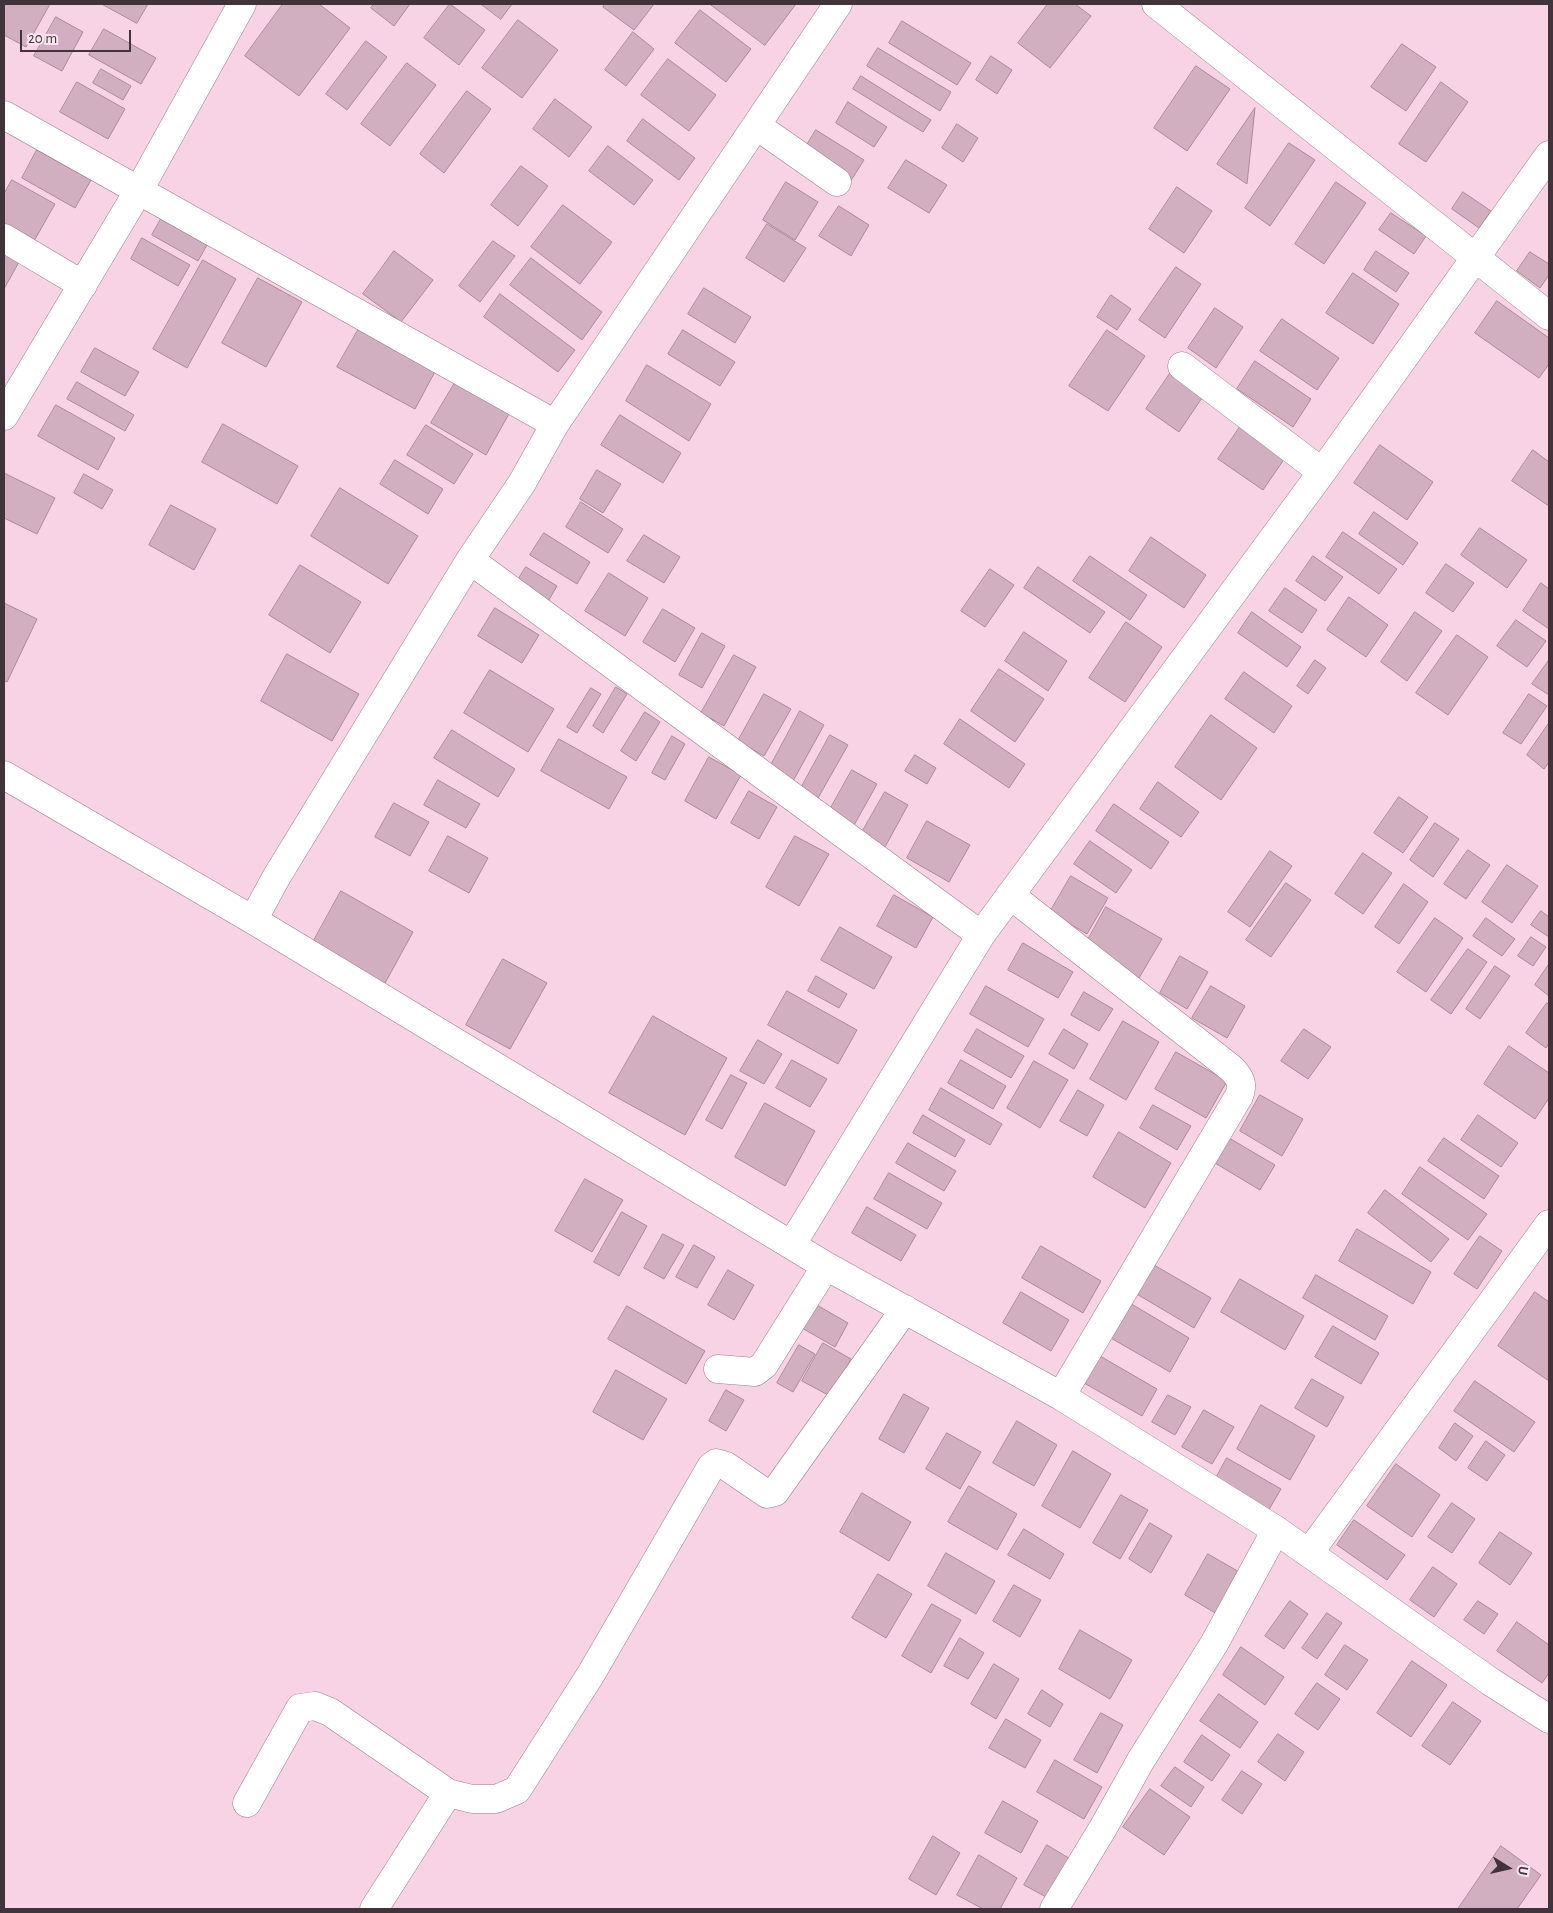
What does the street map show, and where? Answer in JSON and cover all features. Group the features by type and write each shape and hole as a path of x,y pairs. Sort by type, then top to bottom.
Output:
{"street":[{"path":"4,416 139,190 242,4"},
{"path":"252,920 470,560 522,483 555,424 838,4"},
{"path":"1156,4 1476,256 1549,316"},
{"path":"4,115 555,424"},
{"path":"757,126 836,182"},
{"path":"792,1244 981,935 1322,472 1549,156"},
{"path":"4,238 82,285"},
{"path":"1182,366 1322,472"},
{"path":"470,560 981,935"},
{"path":"4,775 252,920 826,1266 1061,1396 1276,1530 1491,1682 1549,1720"},
{"path":"1010,895 1232,1069 1241,1080 1242,1089 1061,1396"},
{"path":"1309,1553 1549,1224"},
{"path":"718,1369 755,1372 764,1365 826,1266"},
{"path":"248,1803 300,1708 315,1706 330,1712 448,1793 472,1799 496,1799 517,1790 591,1674 710,1467 716,1463 726,1466 767,1494 775,1492 905,1309"},
{"path":"1054,1909 1141,1760 1214,1644 1276,1530"},
{"path":"374,1909 448,1793"}],"building":[{"path":"4,4 50,4 26,47 4,35"},
{"path":"102,4 148,4 137,23"},
{"path":"283,4 319,4 350,28 299,96 245,56"},
{"path":"374,4 410,4 394,26 371,8"},
{"path":"450,4 485,30 459,65 424,38"},
{"path":"481,4 512,4 501,19"},
{"path":"605,4 654,4 634,30 603,7"},
{"path":"710,4 796,4 765,45"},
{"path":"1048,4 1075,4 1091,16 1050,68 1018,43"},
{"path":"700,10 751,49 726,82 675,43"},
{"path":"56,17 83,32 62,71 34,56"},
{"path":"518,20 558,50 522,98 482,68"},
{"path":"902,21 971,63 957,85 889,43"},
{"path":"104,29 156,58 141,84 89,55"},
{"path":"633,32 654,49 626,86 605,70"},
{"path":"366,41 387,57 347,110 326,94"},
{"path":"1402,44 1436,67 1406,111 1371,87"},
{"path":"878,48 951,92 940,111 867,66"},
{"path":"991,56 1012,70 997,94 976,80"},
{"path":"668,59 716,95 689,131 641,95"},
{"path":"407,63 436,85 390,146 361,124"},
{"path":"1196,66 1230,89 1187,151 1154,128"},
{"path":"101,69 131,86 123,100 93,83"},
{"path":"861,76 931,120 923,132 853,89"},
{"path":"77,82 125,109 108,139 60,112"},
{"path":"1441,82 1468,102 1426,162 1399,144"},
{"path":"467,91 491,109 444,173 420,154"},
{"path":"555,99 592,127 569,157 533,129"},
{"path":"848,102 887,127 874,147 836,123"},
{"path":"1255,108 1247,184 1217,164"},
{"path":"643,119 695,158 679,180 627,141"},
{"path":"957,124 978,138 963,162 942,148"},
{"path":"816,130 864,160 850,182 802,153"},
{"path":"1289,143 1315,160 1270,226 1245,208"},
{"path":"608,146 653,180 634,205 589,171"},
{"path":"37,150 91,180 75,208 22,178"},
{"path":"906,160 947,185 929,213 888,188"},
{"path":"521,166 548,186 518,226 491,205"},
{"path":"12,180 55,204 34,241 4,223 4,194"},
{"path":"786,182 818,202 795,240 763,220"},
{"path":"1336,182 1366,203 1324,264 1295,244"},
{"path":"1177,187 1212,211 1184,253 1149,229"},
{"path":"1463,192 1491,211 1479,228 1452,209"},
{"path":"563,205 612,242 580,284 531,247"},
{"path":"839,206 869,225 851,256 819,236"},
{"path":"1391,213 1426,236 1414,254 1379,230"},
{"path":"161,219 207,245 198,261 152,235"},
{"path":"767,224 806,248 784,282 746,258"},
{"path":"142,238 190,265 178,286 131,259"},
{"path":"493,241 515,256 480,302 459,286"},
{"path":"394,251 433,280 401,322 363,294"},
{"path":"1376,251 1409,273 1396,292 1364,270"},
{"path":"1530,252 1549,264 1549,275 1540,288 1517,271"},
{"path":"4,254 19,262 4,289"},
{"path":"531,258 602,312 582,340 510,285"},
{"path":"203,260 236,279 187,368 153,349"},
{"path":"1176,267 1201,284 1165,338 1139,320"},
{"path":"1353,273 1399,304 1373,344 1326,313"},
{"path":"258,278 302,302 266,367 222,343"},
{"path":"704,288 751,317 735,343 688,314"},
{"path":"500,294 575,350 558,372 484,317"},
{"path":"1111,295 1131,309 1117,330 1097,317"},
{"path":"1497,301 1549,338 1549,364 1539,378 1475,333"},
{"path":"1215,308 1243,327 1216,368 1188,348"},
{"path":"1282,319 1339,358 1317,390 1260,351"},
{"path":"361,325 438,366 415,409 337,367"},
{"path":"683,330 735,362 720,386 668,354"},
{"path":"1107,330 1145,356 1108,411 1069,386"},
{"path":"95,348 139,372 125,396 81,372"},
{"path":"1255,361 1311,399 1293,427 1237,389"},
{"path":"647,365 711,404 689,441 626,401"},
{"path":"1175,366 1208,389 1179,432 1146,409"},
{"path":"456,381 510,412 486,455 431,423"},
{"path":"77,382 134,415 125,431 67,399"},
{"path":"56,405 115,438 98,470 38,436"},
{"path":"620,415 681,453 663,483 601,445"},
{"path":"223,424 298,466 277,504 202,462"},
{"path":"1242,424 1287,455 1263,490 1218,459"},
{"path":"426,425 473,454 454,484 407,455"},
{"path":"1380,445 1433,482 1407,520 1354,483"},
{"path":"1533,450 1549,462 1549,506 1512,481"},
{"path":"395,460 443,489 428,514 380,484"},
{"path":"597,470 621,484 603,513 580,499"},
{"path":"4,473 55,498 37,534 4,518"},
{"path":"84,474 113,490 102,509 74,493"},
{"path":"340,488 418,536 388,584 311,536"},
{"path":"581,502 623,529 608,553 566,527"},
{"path":"171,505 216,529 194,570 149,545"},
{"path":"1374,512 1418,543 1403,565 1359,534"},
{"path":"1480,528 1527,560 1507,588 1461,555"},
{"path":"1343,532 1397,569 1379,594 1326,557"},
{"path":"544,533 590,562 577,584 530,555"},
{"path":"644,535 680,557 664,583 627,561"},
{"path":"1151,537 1206,575 1184,608 1129,571"},
{"path":"1090,556 1147,595 1130,620 1073,581"},
{"path":"1313,556 1343,577 1325,601 1296,581"},
{"path":"1446,564 1474,583 1453,612 1426,593"},
{"path":"300,565 361,602 330,653 269,615"},
{"path":"526,567 557,586 543,610 511,591"},
{"path":"1038,567 1105,612 1090,633 1024,588"},
{"path":"990,569 1014,585 985,627 961,611"},
{"path":"609,573 648,598 625,636 585,611"},
{"path":"1541,583 1549,589 1549,629 1523,611"},
{"path":"1285,588 1317,610 1302,633 1269,611"},
{"path":"1349,597 1388,625 1366,657 1327,630"},
{"path":"4,603 37,619 7,682 4,681"},
{"path":"495,608 539,635 522,663 478,636"},
{"path":"663,609 695,628 675,662 643,642"},
{"path":"1252,612 1301,647 1287,667 1238,633"},
{"path":"1415,612 1442,631 1407,681 1381,662"},
{"path":"1516,620 1546,641 1527,667 1497,646"},
{"path":"1126,622 1162,647 1125,702 1089,678"},
{"path":"1024,632 1067,661 1048,691 1005,661"},
{"path":"702,633 725,646 702,688 679,675"},
{"path":"1457,635 1488,657 1448,715 1416,693"},
{"path":"287,654 359,694 332,741 261,701"},
{"path":"734,655 756,667 724,726 701,713"},
{"path":"1315,660 1326,668 1308,694 1297,686"},
{"path":"1549,660 1549,695 1532,684"},
{"path":"999,669 1044,699 1015,742 971,711"},
{"path":"490,670 554,709 528,752 464,713"},
{"path":"1244,672 1292,706 1274,733 1225,699"},
{"path":"616,687 627,694 603,733 593,726"},
{"path":"591,688 601,694 577,733 567,727"},
{"path":"764,694 791,709 764,756 738,741"},
{"path":"1529,694 1547,706 1521,744 1503,733"},
{"path":"800,711 824,725 793,781 770,767"},
{"path":"645,712 660,722 636,761 621,751"},
{"path":"1211,715 1257,748 1221,800 1175,767"},
{"path":"960,719 1025,764 1009,788 944,744"},
{"path":"1549,723 1549,762 1544,769 1527,755"},
{"path":"452,730 515,769 498,797 434,758"},
{"path":"830,735 848,745 818,798 801,788"},
{"path":"672,736 685,744 665,780 652,773"},
{"path":"559,739 627,777 609,809 541,771"},
{"path":"915,755 936,768 927,784 905,771"},
{"path":"709,757 741,775 716,819 685,801"},
{"path":"852,770 877,784 853,827 828,813"},
{"path":"438,780 480,804 466,828 424,805"},
{"path":"1158,782 1199,812 1181,837 1140,809"},
{"path":"749,791 777,807 759,839 731,823"},
{"path":"885,792 908,805 885,847 861,834"},
{"path":"1399,797 1428,817 1403,853 1374,833"},
{"path":"394,803 429,822 410,856 375,837"},
{"path":"1114,804 1169,842 1151,869 1096,831"},
{"path":"927,821 970,845 949,882 907,858"},
{"path":"1435,823 1459,839 1433,877 1410,860"},
{"path":"448,836 488,858 469,893 429,871"},
{"path":"795,836 829,854 799,906 766,887"},
{"path":"1090,841 1132,870 1116,893 1074,864"},
{"path":"1468,850 1490,865 1466,899 1444,884"},
{"path":"1270,851 1292,866 1250,927 1228,912"},
{"path":"1363,853 1392,873 1363,914 1335,894"},
{"path":"1507,865 1538,886 1512,923 1482,902"},
{"path":"1071,876 1108,898 1087,934 1050,912"},
{"path":"1286,883 1311,900 1271,957 1246,940"},
{"path":"1404,884 1428,902 1399,944 1375,927"},
{"path":"341,891 413,932 384,985 312,944"},
{"path":"894,895 933,917 916,948 877,926"},
{"path":"1106,907 1162,939 1139,978 1084,947"},
{"path":"1541,911 1549,917 1549,937 1531,925"},
{"path":"1435,918 1463,938 1426,992 1397,972"},
{"path":"1486,918 1515,939 1502,956 1473,936"},
{"path":"840,927 892,957 874,989 821,960"},
{"path":"1531,937 1546,947 1533,966 1518,956"},
{"path":"1023,943 1073,972 1058,998 1008,970"},
{"path":"1468,949 1487,962 1451,1014 1431,1000"},
{"path":"1180,956 1208,972 1187,1009 1160,993"},
{"path":"503,959 547,983 510,1049 466,1025"},
{"path":"1549,964 1549,996 1535,985"},
{"path":"1495,966 1510,976 1480,1019 1466,1009"},
{"path":"816,976 847,994 839,1008 808,991"},
{"path":"986,986 1044,1019 1028,1047 970,1014"},
{"path":"1211,986 1245,1006 1227,1038 1192,1018"},
{"path":"787,991 857,1030 838,1064 768,1025"},
{"path":"1084,992 1113,1009 1099,1031 1071,1015"},
{"path":"1547,1003 1549,1005 1549,1043 1546,1048 1526,1033"},
{"path":"653,1016 727,1058 685,1135 609,1093"},
{"path":"1123,1021 1159,1042 1126,1100 1090,1079"},
{"path":"977,1029 1024,1056 1011,1078 964,1051"},
{"path":"1064,1029 1088,1044 1074,1069 1049,1054"},
{"path":"1304,1029 1331,1047 1308,1079 1281,1061"},
{"path":"758,1040 782,1054 764,1084 740,1071"},
{"path":"1509,1046 1549,1073 1549,1098 1535,1119 1484,1084"},
{"path":"1176,1052 1227,1081 1206,1118 1155,1089"},
{"path":"792,1060 827,1079 810,1107 776,1088"},
{"path":"961,1060 1006,1086 993,1109 948,1083"},
{"path":"1034,1061 1068,1080 1040,1128 1007,1108"},
{"path":"731,1075 747,1083 722,1129 706,1120"},
{"path":"941,1088 1002,1124 990,1145 929,1110"},
{"path":"1078,1090 1104,1105 1087,1136 1060,1121"},
{"path":"1260,1095 1303,1119 1282,1156 1240,1131"},
{"path":"765,1103 815,1131 785,1186 735,1157"},
{"path":"1153,1105 1191,1126 1177,1150 1140,1128"},
{"path":"923,1115 965,1140 955,1157 913,1133"},
{"path":"1478,1115 1518,1143 1501,1167 1461,1140"},
{"path":"1119,1132 1171,1163 1145,1208 1093,1177"},
{"path":"1229,1138 1275,1165 1260,1190 1215,1163"},
{"path":"1444,1138 1499,1176 1484,1199 1428,1161"},
{"path":"908,1143 956,1171 944,1191 896,1163"},
{"path":"1420,1167 1487,1214 1468,1240 1402,1194"},
{"path":"889,1173 942,1203 927,1229 874,1199"},
{"path":"585,1179 623,1200 592,1252 555,1231"},
{"path":"1385,1190 1449,1239 1431,1262 1368,1213"},
{"path":"867,1207 916,1235 901,1261 852,1233"},
{"path":"622,1212 647,1226 619,1276 594,1262"},
{"path":"1357,1229 1431,1272 1413,1304 1339,1261"},
{"path":"663,1234 684,1245 664,1279 644,1268"},
{"path":"1480,1236 1502,1251 1477,1289 1454,1274"},
{"path":"694,1245 715,1257 697,1288 676,1277"},
{"path":"1041,1246 1101,1281 1083,1313 1022,1278"},
{"path":"1147,1261 1211,1298 1194,1328 1130,1290"},
{"path":"728,1270 754,1285 734,1320 708,1305"},
{"path":"1316,1275 1388,1316 1375,1340 1303,1298"},
{"path":"1240,1279 1304,1316 1285,1350 1221,1312"},
{"path":"1021,1292 1069,1320 1051,1351 1003,1323"},
{"path":"1535,1292 1549,1302 1549,1381 1498,1346"},
{"path":"1128,1302 1189,1338 1170,1372 1109,1337"},
{"path":"815,1304 848,1323 835,1347 802,1328"},
{"path":"627,1306 705,1351 686,1384 608,1339"},
{"path":"1333,1326 1379,1353 1361,1384 1315,1357"},
{"path":"823,1343 851,1359 830,1396 802,1381"},
{"path":"799,1345 815,1354 793,1392 777,1383"},
{"path":"1093,1352 1157,1389 1142,1416 1077,1379"},
{"path":"616,1370 667,1399 643,1440 593,1412"},
{"path":"1312,1379 1344,1397 1327,1427 1295,1408"},
{"path":"1475,1381 1535,1422 1514,1452 1454,1411"},
{"path":"726,1390 744,1400 726,1431 709,1421"},
{"path":"904,1394 929,1408 904,1453 879,1439"},
{"path":"1168,1395 1191,1407 1175,1435 1152,1422"},
{"path":"1261,1405 1315,1436 1290,1480 1237,1449"},
{"path":"1204,1410 1234,1427 1212,1464 1182,1447"},
{"path":"1017,1421 1057,1445 1034,1486 993,1463"},
{"path":"1455,1423 1473,1436 1456,1461 1439,1448"},
{"path":"947,1433 981,1452 960,1489 926,1469"},
{"path":"1486,1441 1505,1455 1487,1481 1468,1468"},
{"path":"1073,1451 1111,1474 1080,1528 1042,1506"},
{"path":"1227,1458 1281,1489 1264,1518 1211,1487"},
{"path":"1396,1464 1440,1495 1412,1537 1367,1506"},
{"path":"969,1486 1017,1514 997,1550 948,1522"},
{"path":"862,1493 911,1522 889,1561 840,1532"},
{"path":"1121,1495 1148,1510 1120,1559 1093,1543"},
{"path":"1452,1503 1475,1519 1452,1553 1428,1537"},
{"path":"1354,1520 1405,1555 1387,1580 1337,1545"},
{"path":"1150,1523 1172,1536 1151,1573 1129,1559"},
{"path":"1024,1529 1064,1554 1050,1579 1008,1555"},
{"path":"1500,1532 1532,1553 1510,1585 1479,1563"},
{"path":"946,1553 995,1581 976,1614 928,1586"},
{"path":"1208,1554 1241,1573 1217,1614 1185,1595"},
{"path":"1433,1567 1457,1584 1434,1617 1410,1600"},
{"path":"878,1574 912,1594 886,1638 852,1618"},
{"path":"1014,1585 1041,1600 1020,1637 993,1621"},
{"path":"1290,1601 1308,1614 1284,1649 1265,1636"},
{"path":"1478,1601 1498,1614 1484,1634 1464,1620"},
{"path":"932,1604 961,1620 931,1673 902,1656"},
{"path":"1327,1613 1342,1623 1317,1659 1302,1648"},
{"path":"1517,1622 1549,1645 1549,1673 1542,1683 1497,1651"},
{"path":"1080,1630 1132,1660 1110,1699 1059,1669"},
{"path":"960,1638 984,1653 968,1679 944,1666"},
{"path":"1345,1645 1368,1660 1347,1690 1325,1675"},
{"path":"1241,1647 1284,1677 1265,1705 1223,1675"},
{"path":"1412,1661 1447,1685 1411,1737 1377,1713"},
{"path":"994,1664 1019,1679 996,1719 971,1704"},
{"path":"1317,1683 1340,1699 1318,1730 1295,1714"},
{"path":"1042,1690 1063,1704 1050,1727 1028,1714"},
{"path":"1219,1694 1258,1722 1240,1748 1200,1721"},
{"path":"1453,1702 1481,1721 1450,1765 1422,1746"},
{"path":"1101,1713 1123,1725 1097,1773 1074,1760"},
{"path":"1006,1719 1041,1740 1025,1768 989,1748"},
{"path":"1278,1734 1304,1752 1285,1781 1258,1762"},
{"path":"1202,1735 1230,1755 1212,1781 1184,1762"},
{"path":"1055,1760 1102,1787 1084,1819 1037,1792"},
{"path":"1175,1767 1204,1787 1191,1807 1161,1786"},
{"path":"1242,1771 1262,1784 1242,1814 1222,1800"},
{"path":"1150,1789 1190,1817 1164,1855 1123,1827"},
{"path":"1003,1801 1038,1821 1021,1853 985,1833"},
{"path":"933,1836 960,1853 936,1895 909,1879"},
{"path":"1047,1845 1072,1860 1050,1899 1024,1885"},
{"path":"1501,1846 1541,1875 1517,1909 1458,1909"},
{"path":"979,1855 1017,1878 1000,1909 983,1909 957,1895"}]}
